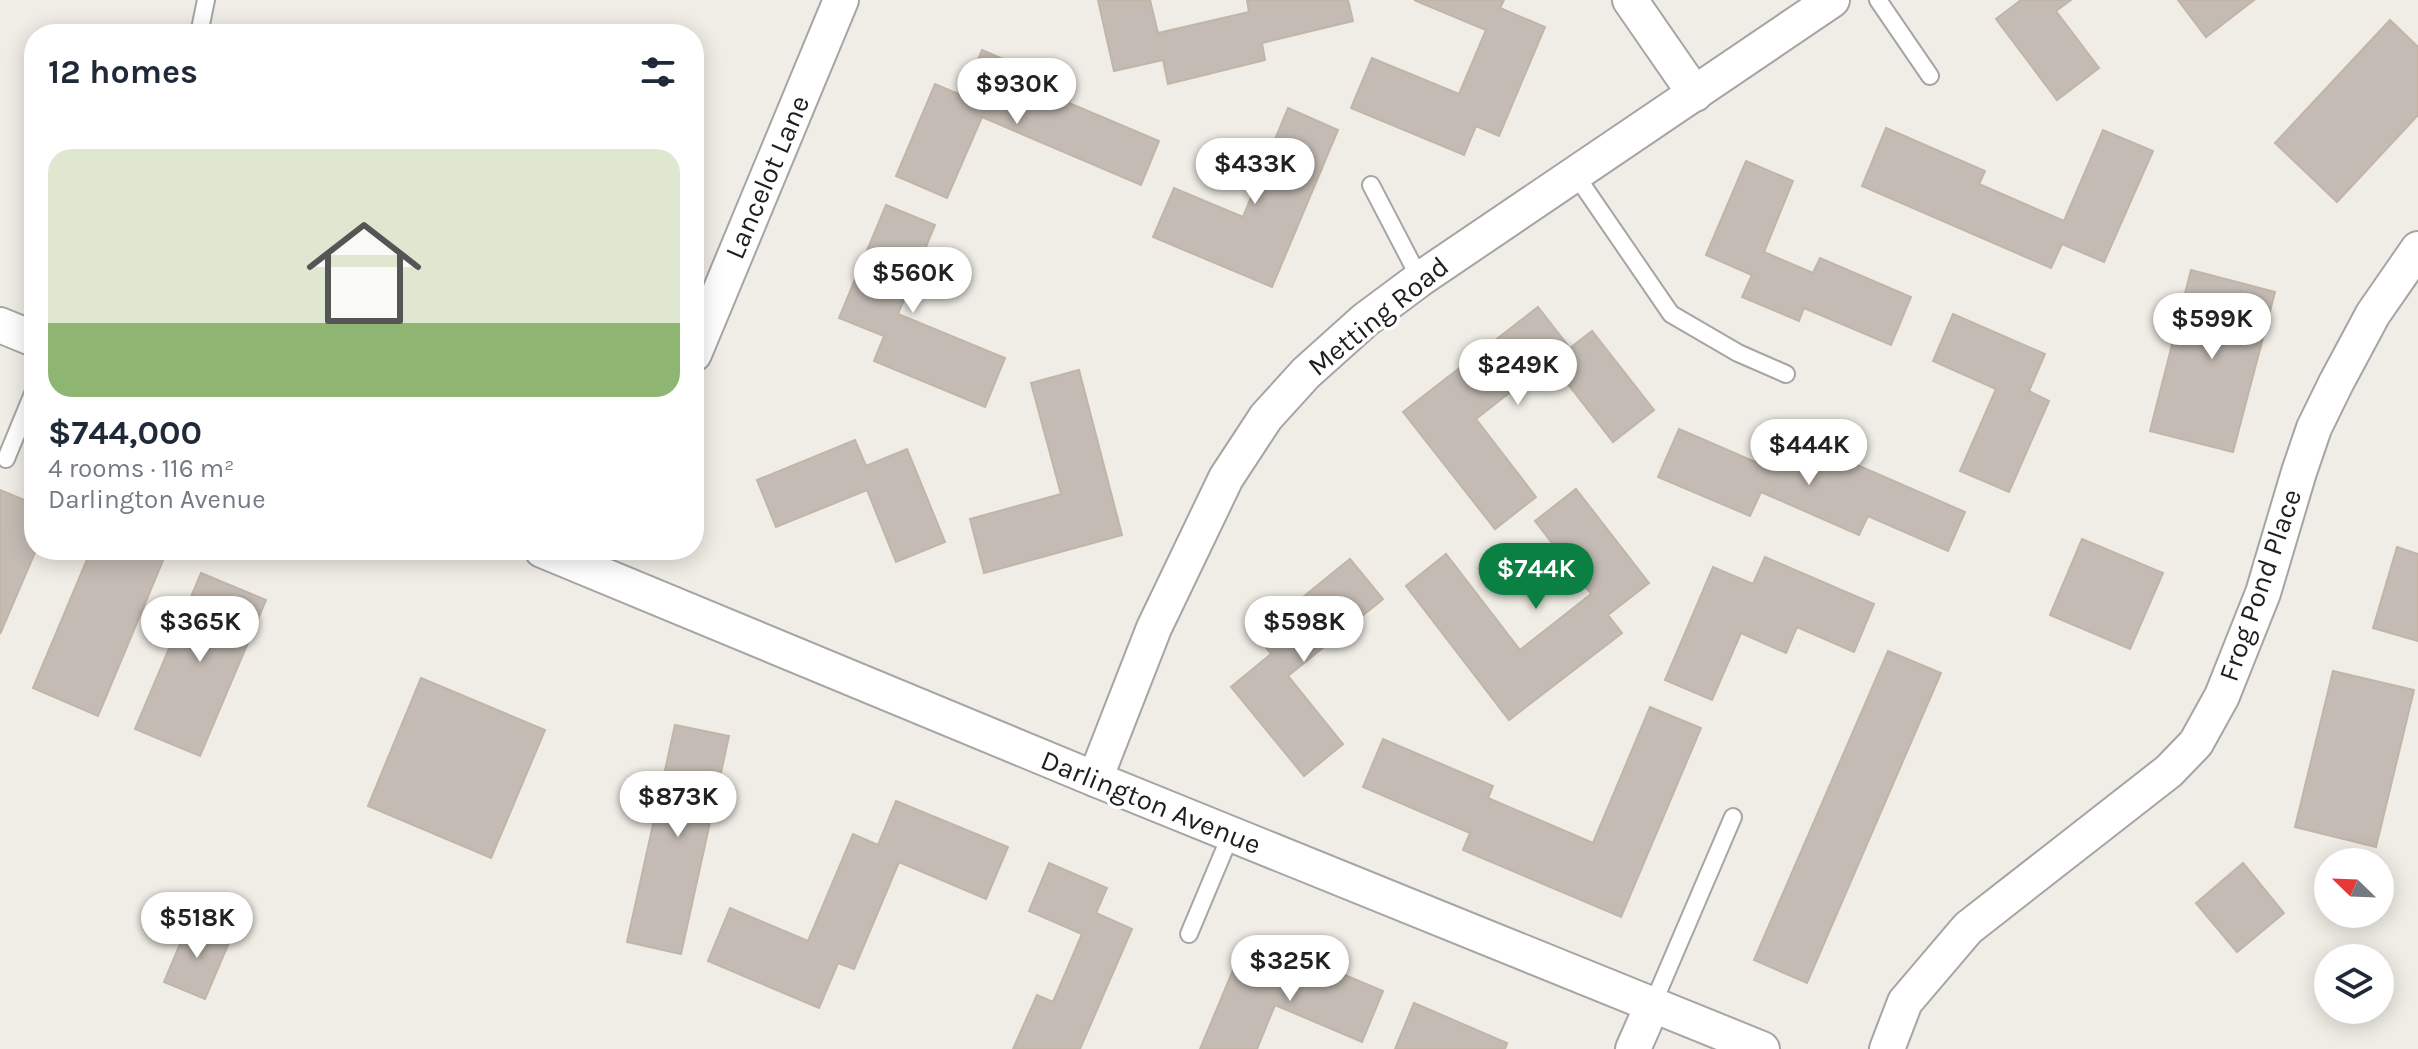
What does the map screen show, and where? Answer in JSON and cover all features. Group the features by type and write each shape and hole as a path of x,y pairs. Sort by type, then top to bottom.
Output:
{"street":[{"name":"Lancelot Lane","path":"704,330 841,0"},
{"path":"1630,0 1695,94"},
{"name":"Metting Road","path":"1095,779 1154,628 1226,478 1266,417 1306,373 1365,320 1420,279 1832,0"},
{"name":"Frog Pond Place","path":"1887,1049 1905,1002 1968,928 2169,771 2196,743 2222,696 2246,639 2314,428 2373,314 2418,249"},
{"path":"0,325 24,335"},
{"name":"Darlington Avenue","path":"607,562 1095,779 1762,1049"},
{"path":"1633,1049 1652,1006"}],"lane":[{"path":"201,24 206,0"},
{"path":"1878,0 1930,76"},
{"path":"1575,174 1671,314 1738,353 1786,374"},
{"path":"1371,185 1420,279"},
{"path":"6,459 24,415"},
{"path":"1652,1006 1733,817"},
{"path":"1189,934 1231,834"}],"building":[{"path":"1098,0 1150,0 1158,33 1249,12 1247,0 1348,0 1353,21 1262,43 1265,60 1168,84 1163,60 1114,71"},
{"path":"1414,0 1504,0 1500,8 1545,27 1499,136 1476,126 1464,155 1351,108 1372,58 1459,94 1486,30"},
{"path":"2021,0 2071,0 2056,11 2099,68 2057,100 1996,19"},
{"path":"2178,0 2254,0 2206,37"},
{"path":"2390,20 2418,47 2418,115 2337,202 2275,143"},
{"path":"982,50 1074,90 1069,103 1159,141 1141,185 982,117 947,198 896,176 935,84 963,96"},
{"path":"1288,108 1338,130 1272,287 1153,237 1174,188 1243,217"},
{"path":"1886,128 1985,171 1979,184 2064,221 2103,130 2153,151 2104,262 2062,244 2051,268 1862,186"},
{"path":"1746,161 1793,181 1764,252 1813,273 1820,258 1911,297 1891,345 1804,308 1799,321 1742,297 1752,275 1706,255"},
{"path":"886,205 935,225 898,314 1005,358 985,407 874,361 884,336 839,318"},
{"path":"2191,270 2275,292 2233,452 2150,431"},
{"path":"1538,307 1570,348 1592,331 1654,410 1613,442 1550,361 1476,419 1536,497 1495,529 1403,412"},
{"path":"1953,314 2045,354 2029,391 2049,401 2009,492 1960,471 1996,389 1933,361"},
{"path":"1079,370 1122,535 984,573 970,519 1061,494 1031,383"},
{"path":"1679,429 1769,468 1784,433 1965,512 1948,551 1868,516 1859,535 1761,492 1750,516 1658,477"},
{"path":"855,440 866,466 907,449 945,542 896,562 867,490 776,527 757,480"},
{"path":"1576,489 1649,583 1608,615 1622,633 1509,720 1406,586 1446,554 1520,650 1591,594 1535,521"},
{"path":"0,490 24,500 24,560 32,560 0,634"},
{"path":"2082,539 2163,573 2130,649 2050,615"},
{"path":"2397,547 2418,554 2418,641 2373,628"},
{"path":"1765,557 1874,604 1854,652 1797,627 1786,653 1741,633 1712,700 1665,680 1713,567 1753,584"},
{"path":"1350,559 1383,599 1288,676 1343,744 1304,776 1231,687 1271,654 1256,635"},
{"path":"87,560 163,560 98,716 33,688"},
{"path":"201,573 266,600 200,756 135,729"},
{"path":"1888,651 1941,673 1807,983 1754,960"},
{"path":"2333,671 2414,690 2376,847 2295,827"},
{"path":"421,678 545,730 491,858 368,806"},
{"path":"1650,707 1701,728 1621,917 1463,850 1470,833 1363,787 1383,739 1493,786 1488,798 1593,843"},
{"path":"675,725 729,736 681,954 627,942"},
{"path":"896,801 1008,847 986,899 899,862 854,969 838,963 819,1008 708,961 730,908 808,941 853,834 878,845"},
{"path":"1049,863 1107,888 1096,913 1132,929 1080,1049 1013,1049 1037,995 1053,1002 1082,934 1029,911"},
{"path":"2243,863 2284,913 2237,952 2196,903"},
{"path":"190,920 231,938 205,999 164,982"},
{"path":"1290,952 1383,991 1362,1042 1275,1005 1257,1049 1200,1049 1236,963 1278,981"},
{"path":"1414,1003 1507,1043 1505,1049 1395,1049"}]}
